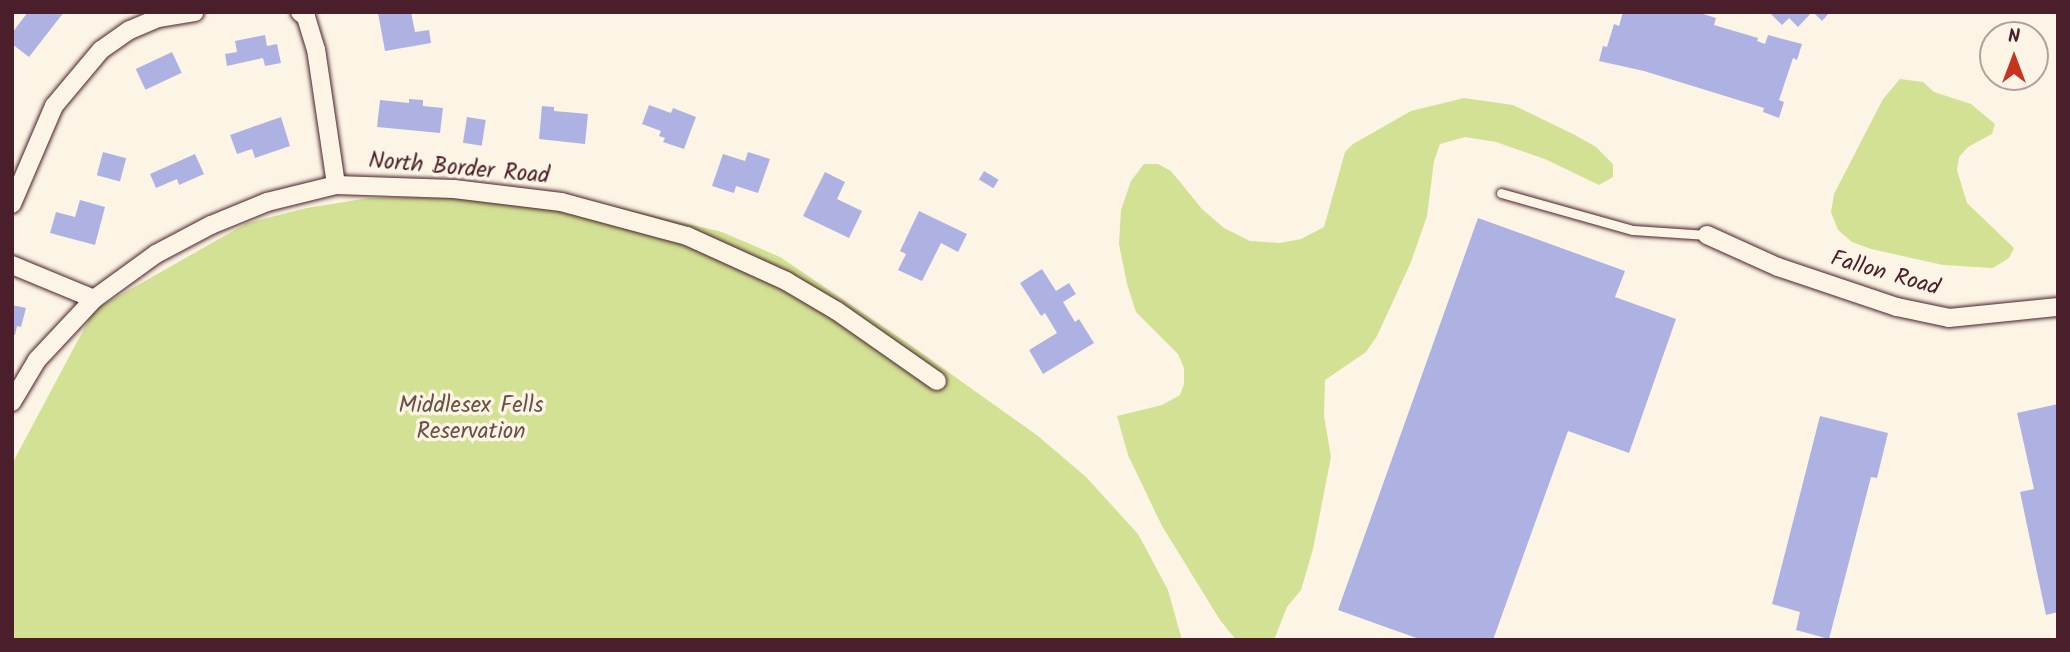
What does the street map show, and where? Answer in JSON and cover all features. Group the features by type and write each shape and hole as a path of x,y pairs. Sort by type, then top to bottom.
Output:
{"street":[{"path":"12,204 54,106 101,50 130,30 158,18 195,12"},
{"path":"300,12 306,17 316,49 336,185"},
{"name":"North Border Road","path":"12,402 37,360 94,299 156,254 211,225 267,202 336,185 454,189 561,202 687,236 786,281 837,312 937,381"},
{"name":"Fallon Road","path":"1707,235 1778,267 1897,307 1949,318 2058,307"},
{"path":"12,265 94,299"}],"lane":[{"path":"1501,193 1633,230 1707,235"}],"green space":[{"path":"1900,79 1923,82 1934,92 1971,104 1995,124 1992,134 1968,147 1959,157 1957,170 1967,203 2014,248 2009,258 1993,268 1943,265 1871,249 1852,242 1838,230 1831,212 1834,194 1883,99"},
{"path":"1464,98 1513,105 1575,135 1596,147 1613,164 1613,177 1599,185 1545,159 1496,142 1465,137 1440,144 1434,161 1427,216 1411,262 1377,336 1366,352 1325,380 1324,416 1331,457 1313,549 1301,590 1287,607 1274,640 1236,640 1220,620 1162,526 1128,455 1117,416 1162,405 1180,395 1184,384 1184,368 1178,354 1136,312 1127,284 1119,244 1121,210 1131,181 1144,164 1158,164 1171,171 1202,209 1224,228 1250,241 1280,243 1301,239 1324,227 1345,152 1353,144 1411,111"},
{"name":"Middlesex Fells Reservation","path":"530,196 618,207 722,232 780,257 909,344 1038,436 1086,477 1138,534 1168,590 1182,640 12,640 12,464 94,310 247,223 307,208 369,198"}],"building":[{"path":"28,12 64,12 29,57 12,44 12,33"},
{"path":"411,12 415,32 429,30 431,43 385,51 378,13"},
{"path":"1623,12 1697,12 1716,18 1714,25 1758,38 1757,41 1765,44 1768,35 1802,44 1797,60 1793,58 1779,100 1784,102 1779,118 1763,112 1764,108 1644,71 1599,61 1603,46 1607,47 1614,24 1619,26"},
{"path":"1769,12 1812,12 1798,27 1789,18 1782,25"},
{"path":"1813,12 1830,12 1822,21"},
{"path":"265,35 267,46 277,44 281,63 265,66 263,58 227,66 225,54 237,52 235,41"},
{"path":"172,52 182,73 145,90 136,69"},
{"path":"409,99 423,100 423,106 443,108 440,133 377,127 380,100 409,103"},
{"path":"649,105 671,113 673,108 696,117 684,149 663,142 665,138 659,136 661,131 642,124"},
{"path":"542,106 554,107 554,111 588,114 585,144 539,139"},
{"path":"281,117 290,146 255,158 252,149 237,154 230,135"},
{"path":"467,117 486,120 482,146 463,143"},
{"path":"103,152 126,158 120,181 97,175"},
{"path":"748,152 770,159 758,193 736,186 734,193 712,186 723,154 745,161"},
{"path":"195,154 204,174 179,185 177,179 156,188 150,174"},
{"path":"984,171 999,180 993,188 979,180"},
{"path":"825,172 845,182 837,199 862,211 849,238 803,216"},
{"path":"80,200 105,207 95,245 50,233 56,212 75,217"},
{"path":"919,211 967,234 958,252 941,243 922,281 898,270 906,254 900,251"},
{"path":"1478,218 1625,271 1615,297 1676,319 1629,453 1568,431 1493,640 1422,640 1338,610"},
{"path":"1042,269 1056,291 1069,283 1076,294 1063,302 1075,322 1079,319 1094,343 1043,374 1029,350 1057,333 1045,313 1041,316 1020,283"},
{"path":"12,305 26,308 21,327 17,326 15,335 12,334"},
{"path":"2058,404 2058,612 2046,615 2020,492 2034,489 2017,413"},
{"path":"1820,416 1888,433 1877,478 1871,477 1829,639 1796,630 1800,612 1772,604"}]}
